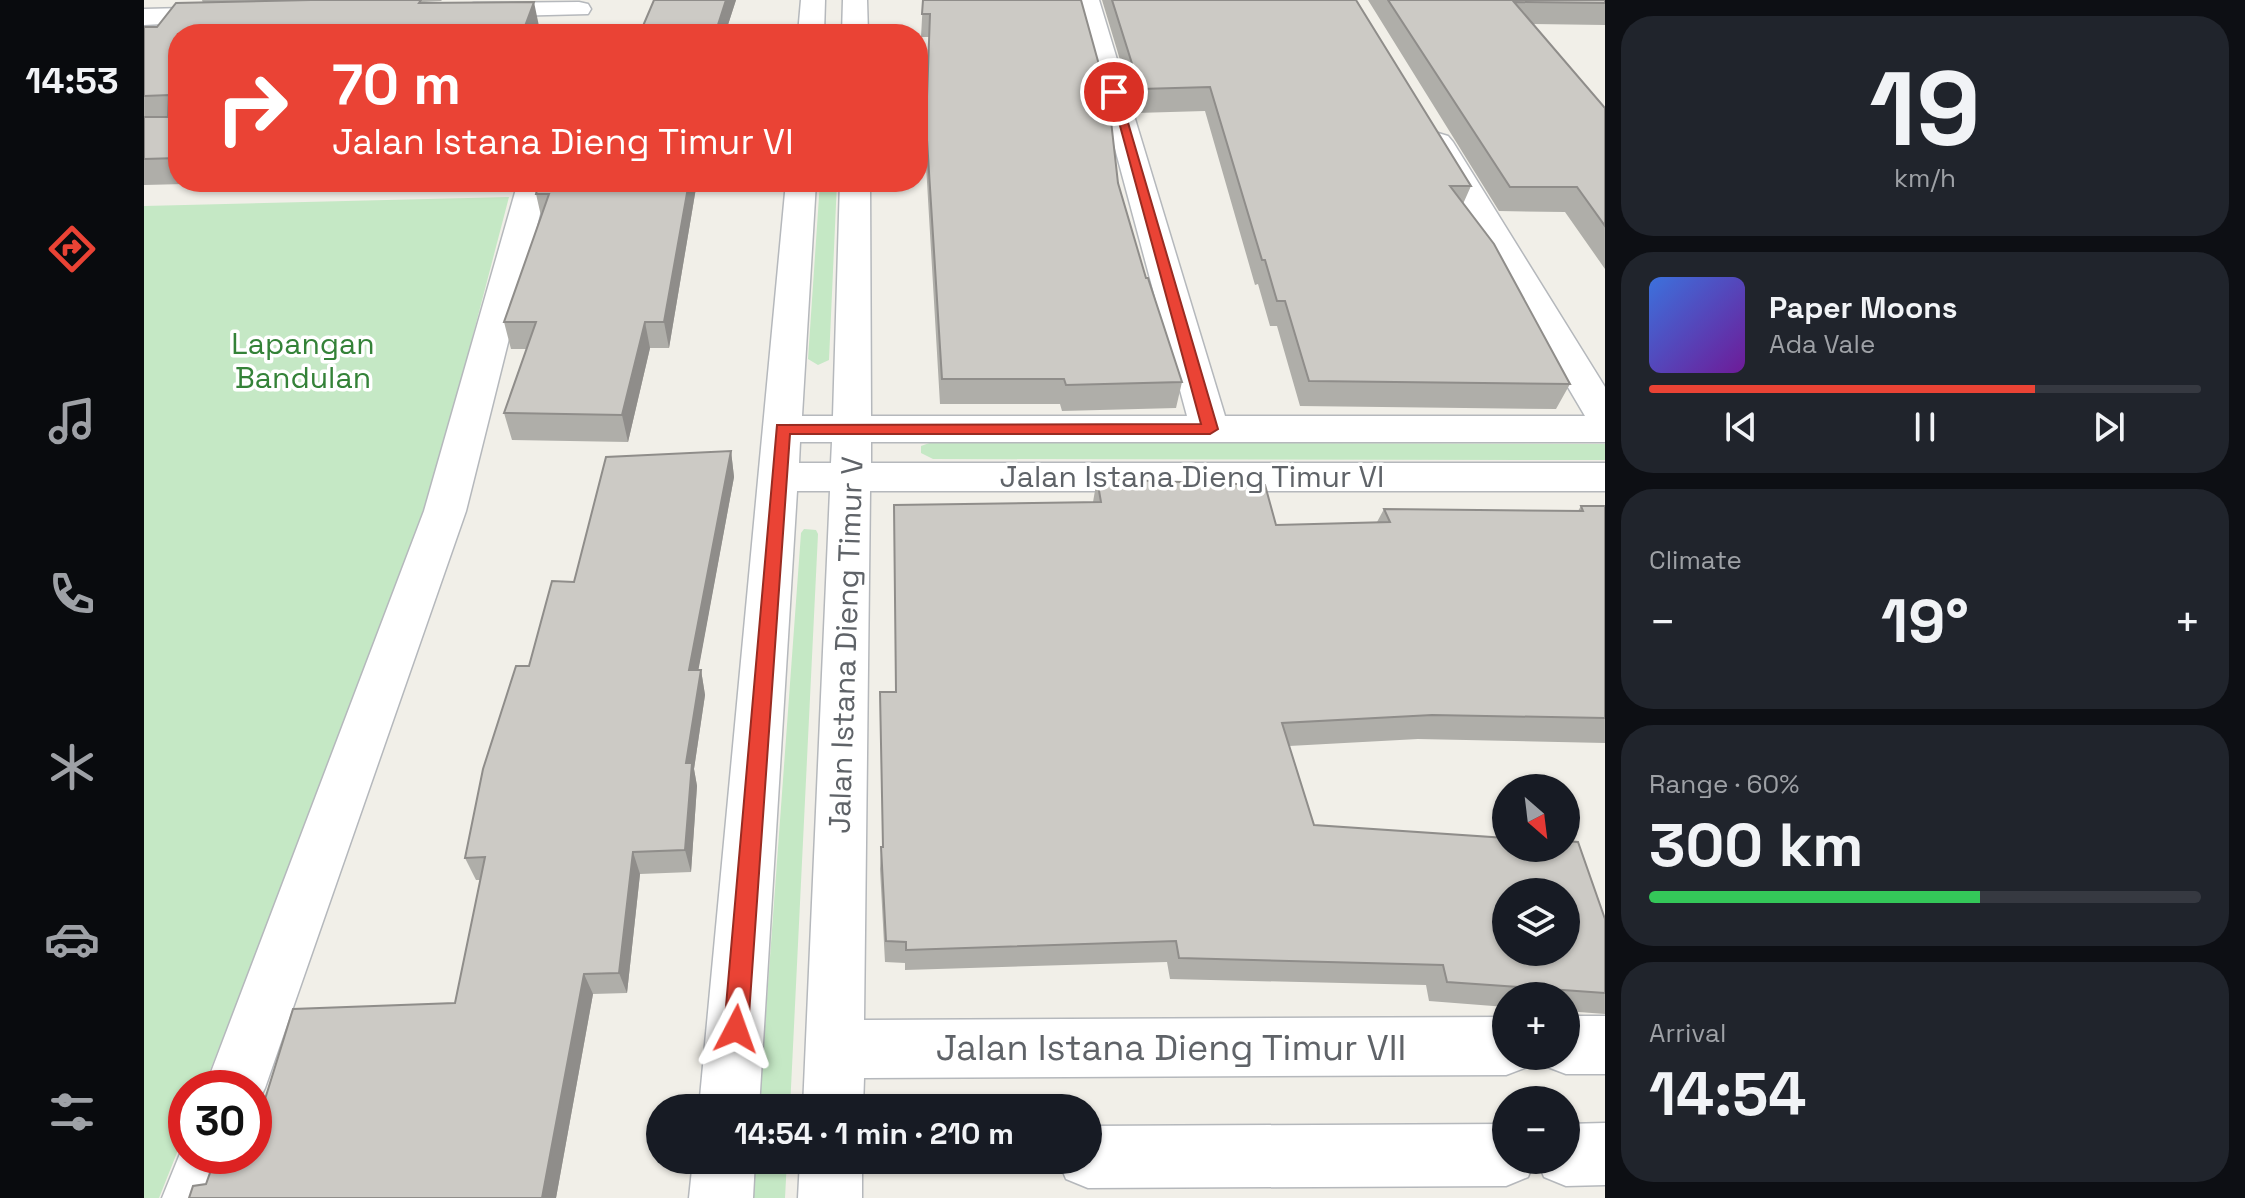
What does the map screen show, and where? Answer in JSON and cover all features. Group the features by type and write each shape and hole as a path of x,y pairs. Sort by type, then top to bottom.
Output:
{"street":[{"path":"812,24 813,0"},
{"path":"855,0 855,24"},
{"path":"1087,0 1210,429"},
{"path":"454,11 580,5"},
{"path":"144,17 252,15"},
{"path":"1426,121 1605,418"},
{"path":"242,1070 445,511 530,192"},
{"path":"730,1094 800,192"},
{"name":"Jalan Istana Dieng Timur V","path":"834,1094 851,477 855,192"},
{"name":"Jalan Istana Dieng Timur VI","path":"783,429 1605,429"},
{"name":"Jalan Istana Dieng Timur VI","path":"779,477 1605,477"},
{"path":"1580,1045 1605,1045"},
{"name":"Jalan Istana Dieng Timur VII","path":"836,1049 1492,1046"},
{"path":"1580,1155 1605,1154"},
{"path":"1102,1157 1492,1155"},
{"path":"194,1198 203,1174"},
{"path":"721,1198 723,1174"},
{"path":"830,1198 831,1174"}],"green space":[{"path":"819,192 837,192 829,360 818,365 808,359"},
{"name":"Lapangan Bandulan","path":"509,197 431,496 344,733 210,1070 168,1070 169,1174 159,1198 144,1198 144,206"},
{"path":"932,442 1605,444 1605,460 933,459 921,453 921,446"},
{"path":"804,529 816,530 818,534 791,1094 760,1094 801,533"},
{"path":"754,1174 786,1174 785,1198 753,1198"}],"building":[{"path":"311,0 534,2 526,24 168,24 168,95 144,96 144,27 157,27 176,3"},
{"path":"654,0 726,0 718,24 644,24"},
{"path":"923,0 1081,0 1106,90 1118,183 1146,278 1182,382 1066,385 1064,379 942,379 928,156 930,14 922,14"},
{"path":"1112,0 1356,0 1471,186 1450,186 1494,244 1570,384 1309,381 1285,301 1277,301 1265,260 1262,260 1210,87 1140,89"},
{"path":"1388,0 1605,0 1605,3 1514,2 1605,108 1605,226 1577,187 1510,187"},
{"path":"144,117 168,117 168,158 144,159"},
{"path":"687,192 664,322 645,322 622,415 504,413 536,322 504,322 549,194 536,194"},
{"path":"731,451 689,670 701,670 686,763 692,763 685,850 633,852 619,973 584,974 542,1198 189,1198 193,1186 206,1184 210,1174 272,1174 272,1077 293,1009 455,1003 485,857 465,858 483,769 516,666 529,666 552,581 574,582 606,457"},
{"path":"1097,479 1265,485 1276,525 1390,522 1384,509 1583,511 1581,506 1605,506 1605,718 1432,715 1282,723 1314,825 1492,837 1492,862 1580,862 1580,848 1605,919 1605,993 1580,991 1580,982 1492,982 1492,985 1447,982 1443,965 1179,958 1176,941 906,950 906,942 886,941 881,847 880,692 896,692 894,505 1101,502"}],"route":[{"path":"736,1029 783,429 1210,429 1114,92"}]}
